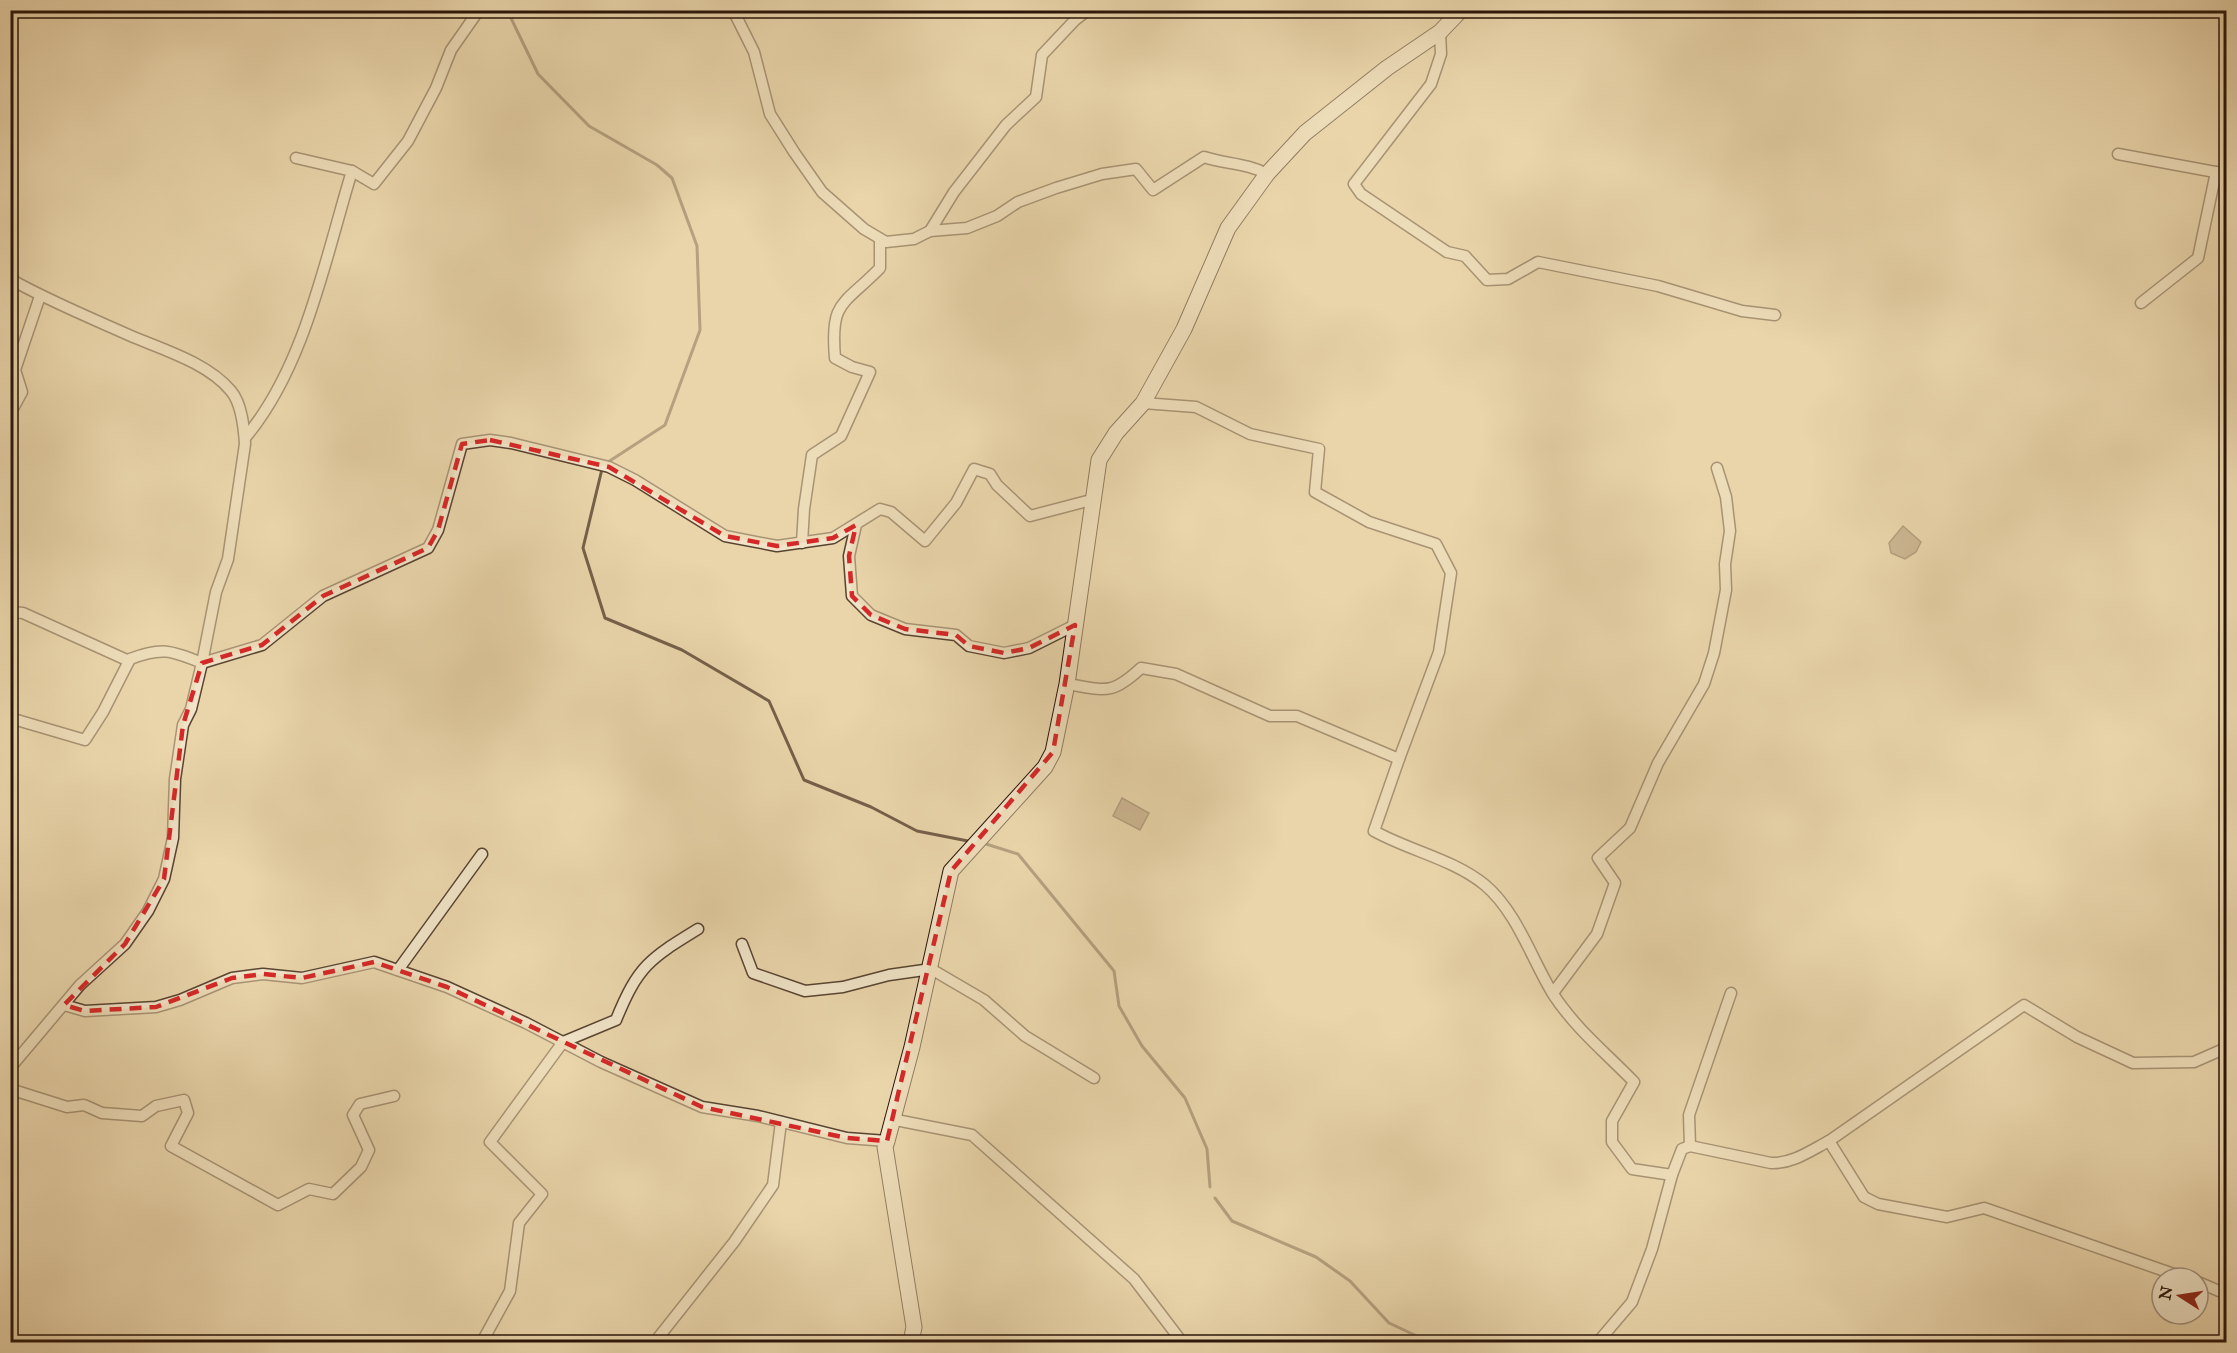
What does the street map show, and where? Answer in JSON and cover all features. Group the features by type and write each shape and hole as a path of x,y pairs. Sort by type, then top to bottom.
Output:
{"street":[{"path":"296,158 352,171 374,184 408,141 436,88 451,50 479,10"},
{"path":"733,10 754,52 770,114 776,124 822,192 864,229 886,242 914,239 930,231 967,228 997,216 1018,202 1102,174 1136,169 1153,190 1204,156 1224,164 1239,164 1267,174"},
{"path":"930,231 954,192 1006,125 1036,97 1042,55 1088,10"},
{"path":"911,1342 914,1327 885,1148 886,1141 931,969 951,871 1045,767 1053,752 1067,684 1091,500 1099,460 1116,433 1143,403 1184,328 1228,228 1267,174 1305,133 1387,68 1440,32 1461,10"},
{"path":"1440,32 1441,54 1431,84 1354,184 1361,194 1447,252 1465,256 1487,280 1508,279 1538,262 1658,286 1742,311 1774,315"},
{"path":"2118,154 2221,173 2198,258 2141,303"},
{"path":"245,438 259,422 288,372 352,171"},
{"path":"802,543 804,509 812,455 841,435 870,372 852,367 835,358 832,333 837,308 880,268 879,239"},
{"path":"10,279 40,296 182,358 221,380 233,393 245,438 228,559 216,592 202,663 182,734 175,779 173,838 164,879 148,911 125,944 80,985 10,1068"},
{"path":"10,414 22,392 15,370 40,296"},
{"path":"1143,403 1196,407 1250,434 1319,449 1315,492 1369,522 1436,544 1451,573 1439,652 1374,831 1463,870 1487,887 1512,919 1553,993 1577,1027 1634,1082 1612,1121 1612,1143 1619,1155 1632,1169 1672,1176"},
{"path":"10,718 85,740 103,712 129,661 156,649 184,655 202,663 262,645 323,596 428,549 438,530 462,444 490,440 511,443 557,452 609,467 635,480 725,536 777,546 833,538 880,509 891,512 926,541 956,503 974,469 990,474 997,485 1030,516 1091,500"},
{"path":"1553,993 1597,933 1614,883 1598,858 1630,828 1658,763 1704,684 1714,653 1726,590 1725,564 1730,531 1726,497 1717,468"},
{"path":"856,525 849,556 852,596 871,615 905,629 956,635 969,646 1004,653 1029,648 1075,625"},
{"path":"10,612 23,613 129,661"},
{"path":"1067,684 1109,690 1124,684 1141,668 1176,674 1270,716 1297,716 1399,759"},
{"path":"398,970 482,854"},
{"path":"482,1342 510,1291 519,1222 542,1194 490,1142 563,1042 616,1020 641,969 662,951 698,929"},
{"path":"742,944 753,973 805,991 843,987 889,975 931,969 984,1000 1025,1036 1094,1078"},
{"path":"64,1005 85,1011 156,1007 180,1000 232,978 255,975 302,978 374,962 447,987 702,1107 782,1122 847,1138 886,1141"},
{"path":"1690,1146 1689,1115 1731,993"},
{"path":"1598,1342 1632,1302 1652,1249 1672,1176 1682,1149 1690,1146 1784,1163 1829,1141 2024,1005 2077,1037 2133,1064 2194,1062 2226,1048"},
{"path":"10,1089 68,1107 84,1105 102,1113 142,1116 156,1106 184,1100 188,1113 171,1146 278,1205 309,1189 333,1194 361,1167 369,1150 353,1115 360,1104 394,1096"},
{"path":"891,1119 972,1135 1134,1279 1182,1342"},
{"path":"657,1342 734,1242 773,1185 782,1122"},
{"path":"1829,1141 1864,1197 1878,1204 1947,1217 1984,1208 2151,1266"},
{"path":"2210,1287 2226,1294"}],"highlighted area":[{"path":"490,440 609,467 725,536 777,546 833,538 856,525 849,556 852,596 871,615 905,629 956,635 969,646 1004,653 1029,648 1075,625 1053,752 951,871 887,1141 847,1138 702,1107 447,987 374,962 302,978 263,974 232,978 156,1007 85,1011 64,1005 125,944 164,879 183,725 202,663 262,645 323,596 428,548 438,530 462,444"}],"shaded area":[{"path":"1903,526 1921,542 1916,552 1905,559 1891,553 1889,543"},
{"path":"1122,798 1149,813 1140,830 1113,816"}],"waterway":[{"path":"263,10 353,14 366,10"},
{"path":"505,10 538,74 589,126 657,165 672,178 697,246 700,330 665,425 605,464"},
{"path":"602,469 583,548 605,618 682,650 769,701 804,780 871,807 917,831 968,841"},
{"path":"986,844 1018,854 1114,971 1119,1006 1142,1046 1185,1098 1207,1149 1210,1187"},
{"path":"1215,1198 1232,1221 1316,1257 1350,1281 1389,1323 1426,1342"}]}
